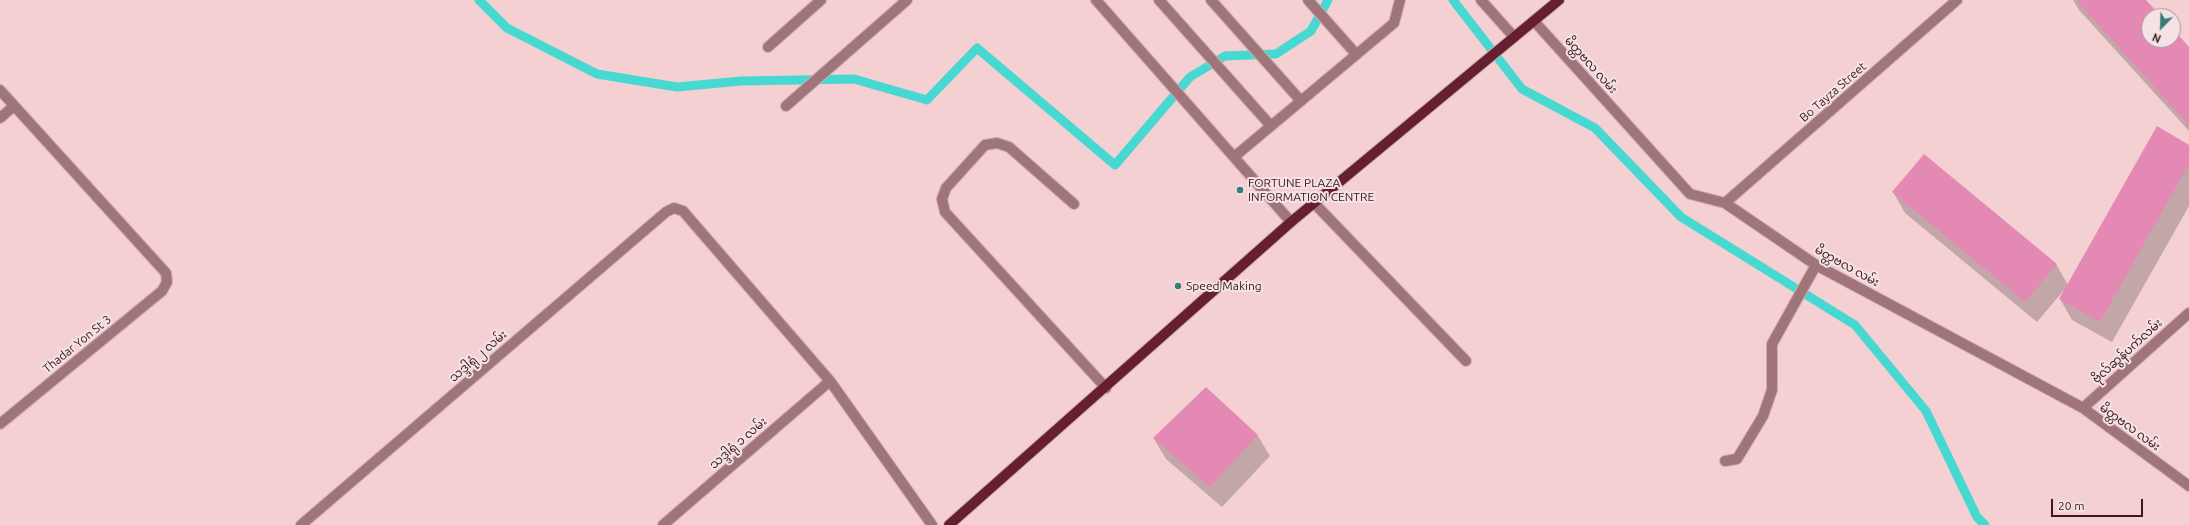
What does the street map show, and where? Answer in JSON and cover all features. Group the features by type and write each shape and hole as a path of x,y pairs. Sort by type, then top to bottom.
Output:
{"main road":[{"path":"949,525 1106,388 1314,202 1559,0"}],"street":[{"path":"768,47 821,0"},
{"path":"786,106 907,0"},
{"path":"1096,0 1291,222"},
{"path":"1159,0 1271,126"},
{"path":"1211,0 1301,101"},
{"path":"1308,0 1356,54"},
{"path":"1234,157 1394,23 1400,0"},
{"path":"1481,0 1514,37"},
{"name":"Bo Tayza Street","path":"1725,203 1957,0"},
{"name":"မိတ္တဗလ လမ်း","path":"1534,21 1690,194 1725,203 1816,265 2083,408 2189,486"},
{"path":"0,90 14,106 0,118"},
{"name":"Thadar Yon St 3","path":"0,424 162,291 167,282 166,273 14,106"},
{"path":"1074,204 1009,148 997,143 985,144 946,188 942,199 944,212 1106,388"},
{"path":"1314,202 1466,361"},
{"name":"သဒ္ဒါရုံ ၂ လမ်း","path":"301,525 666,212 674,208 683,210 830,381"},
{"path":"1724,461 1737,459 1764,416 1772,390 1772,344 1816,265"},
{"name":"ဗိုလ်ဆွန်ပက်လမ်း","path":"2083,408 2189,313"},
{"path":"830,381 932,525"},
{"name":"သဒ္ဒါရုံ ၁ လမ်း","path":"663,525 830,381"}],"building":[{"path":"2076,0 2146,0 2154,8 2141,8 2141,48 2181,48 2181,38 2189,47 2189,125"},
{"path":"2157,126 2189,145 2189,164 2100,322 2059,299"},
{"path":"1924,154 2057,264 2025,302 1892,192"},
{"path":"1206,387 1258,435 1210,487 1153,438"}],"waterway":[{"path":"479,0 507,28 597,74 677,87 741,81 854,79 927,100 977,48 1115,165 1190,77 1225,56 1276,54 1311,31 1328,0"},
{"path":"1453,0 1522,89 1595,128 1681,217 1855,325 1926,411 1977,517 1985,525"}],"place":[{"name":"FORTUNE PLAZA INFORMATION CENTRE","path":"1240,190"},
{"name":"Speed Making","path":"1178,286"}]}
